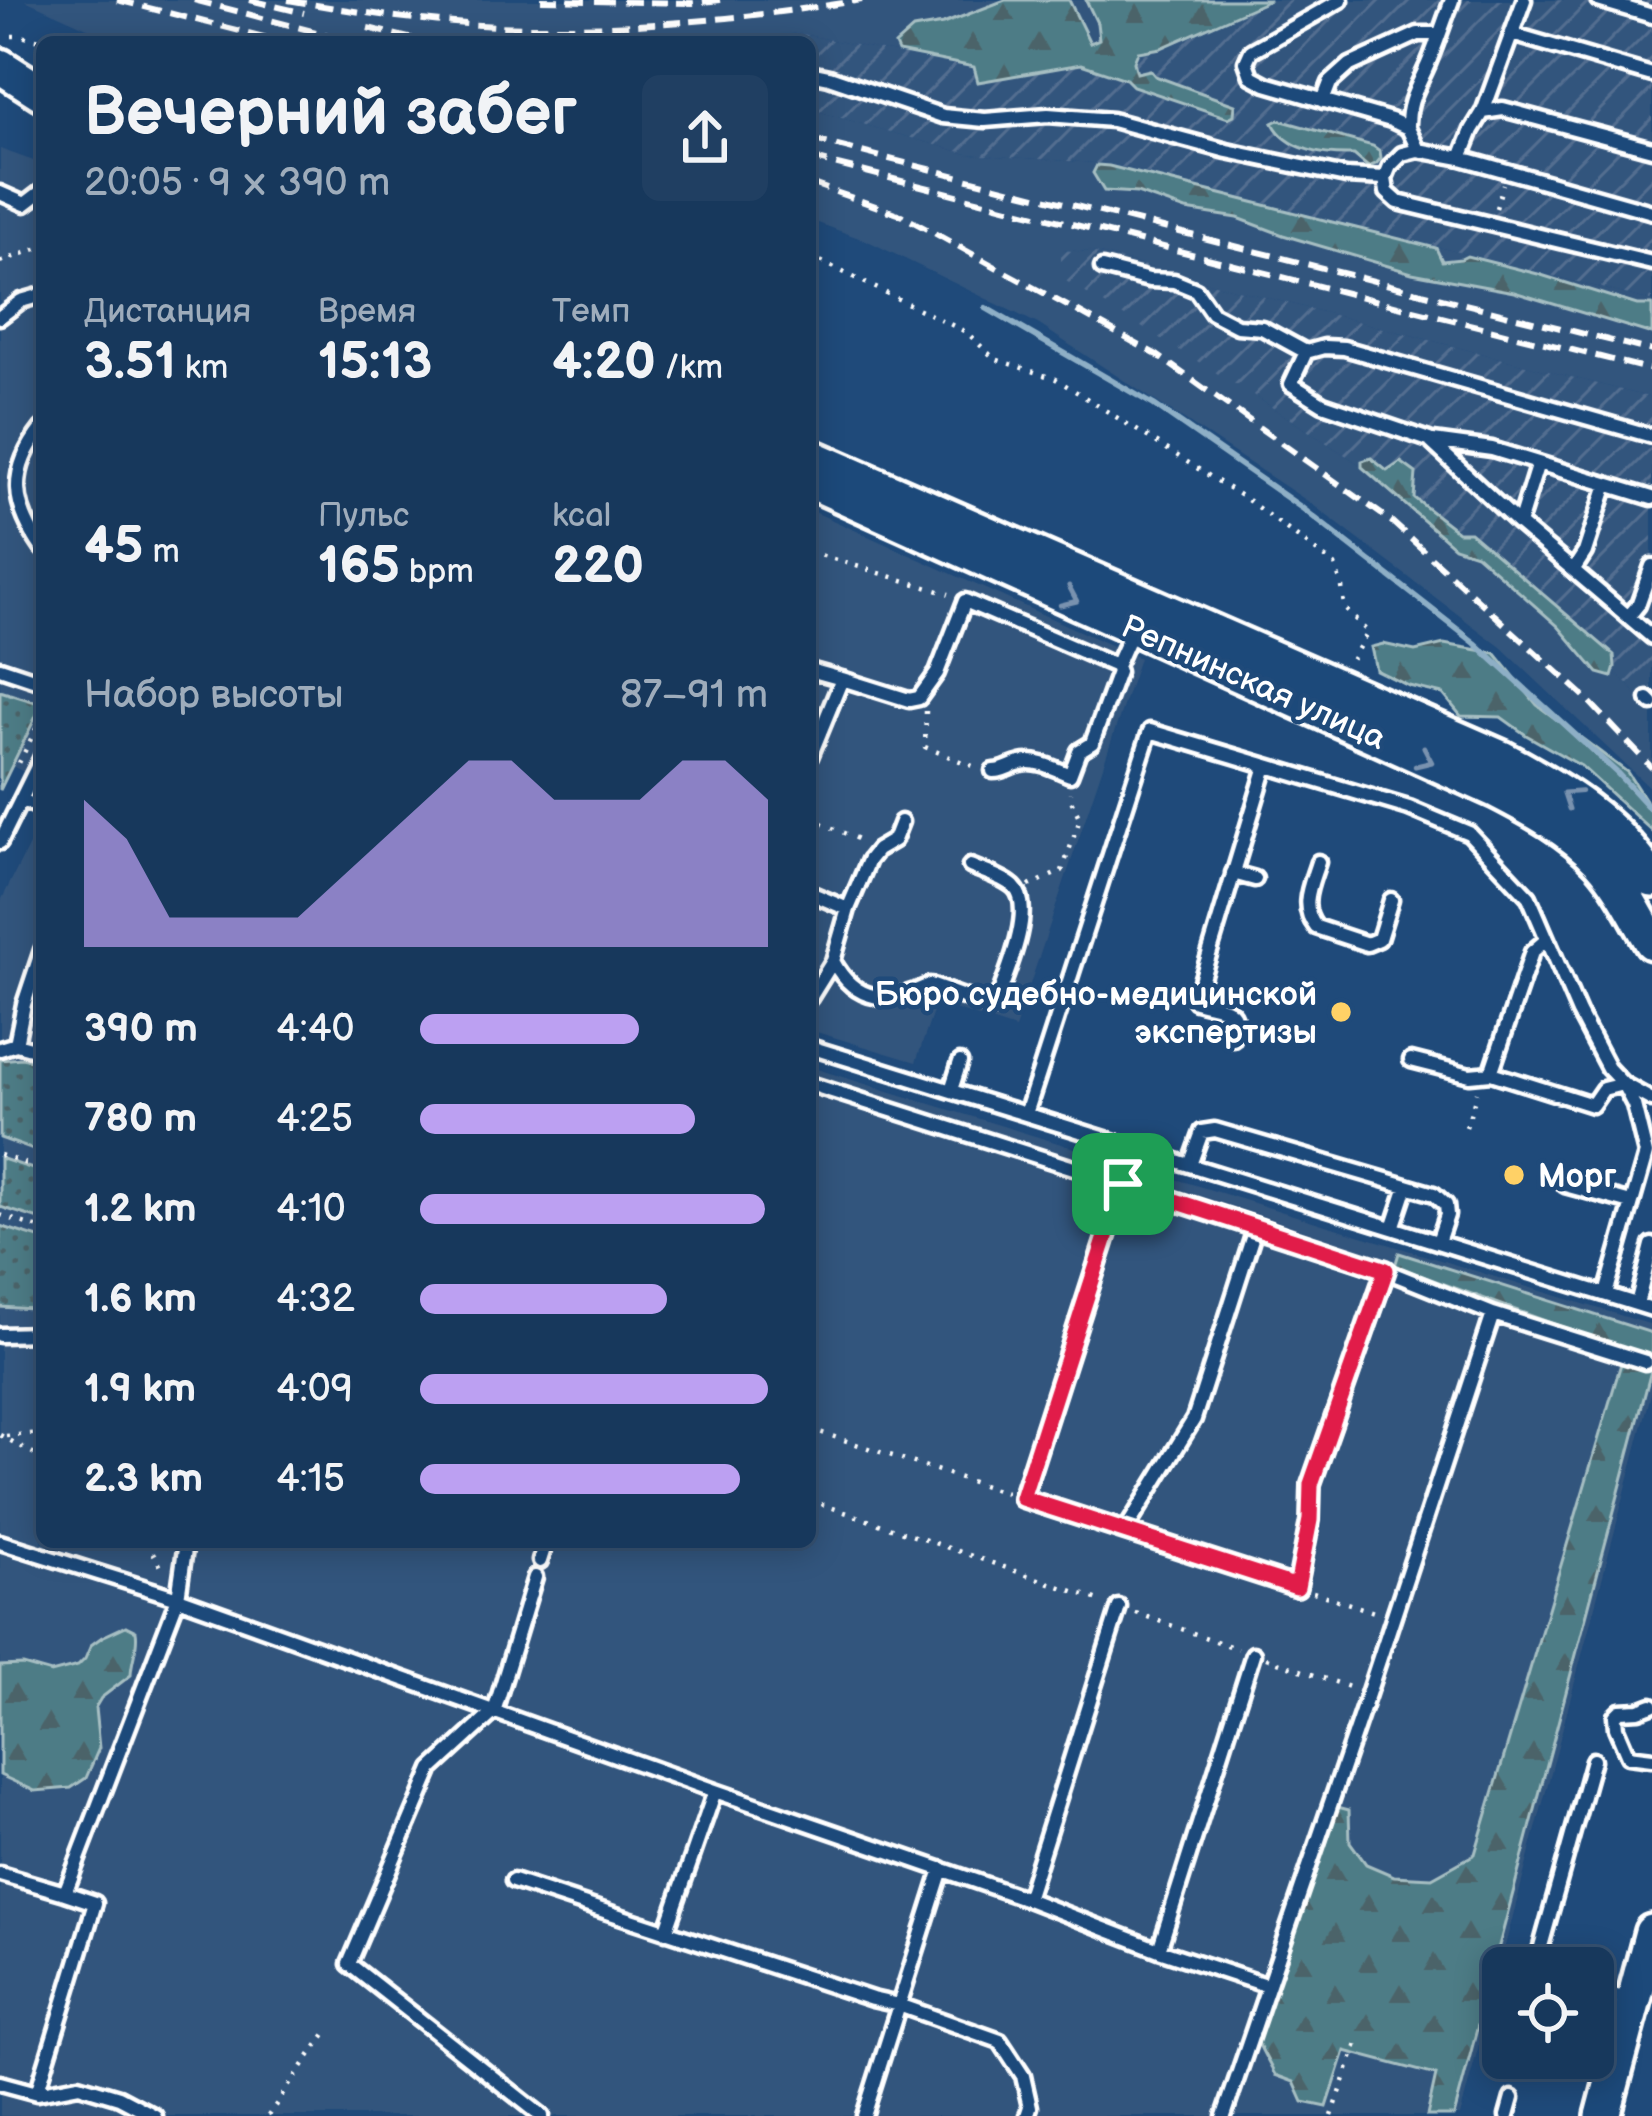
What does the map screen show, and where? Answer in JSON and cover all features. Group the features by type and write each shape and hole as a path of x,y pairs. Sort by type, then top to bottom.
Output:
{"street":[{"path":"0,66 36,89"},
{"path":"0,90 36,112"},
{"name":"Репнинская улица","path":"816,459 1502,758 1592,812 1652,880"},
{"name":"Репнинская улица","path":"816,484 1537,812 1570,833 1602,863 1652,942"},
{"path":"1604,2116 1648,1925"}],"lane":[{"path":"1341,0 1251,51 1246,62 1251,76 1408,128"},
{"path":"1418,150 1408,128 1412,93 1452,0"},
{"path":"1461,158 1524,0"},
{"path":"1598,0 1652,16"},
{"path":"1323,101 1330,83 1350,65 1418,34 1439,34"},
{"path":"1512,34 1652,74"},
{"path":"816,74 943,116 1112,120 1227,151 1346,176 1385,178"},
{"path":"1483,112 1503,109 1652,148"},
{"path":"1652,212 1418,150 1402,154 1385,178 1387,192 1398,202 1652,262"},
{"path":"0,193 26,204 36,196"},
{"path":"1102,268 1174,281 1196,290 1212,314 1237,326 1262,328 1306,352 1344,348 1652,436"},
{"path":"0,316 36,297"},
{"path":"1306,352 1291,384 1323,404 1430,440 1492,449 1652,498"},
{"path":"36,436 18,479 18,503 36,539"},
{"path":"1430,440 1652,637"},
{"path":"1520,524 1538,463"},
{"path":"1574,569 1585,551 1607,484"},
{"path":"1629,616 1652,566"},
{"path":"816,672 909,700 919,698 937,674 965,601 1116,666"},
{"path":"993,771 1035,762 1070,775 1079,752 1092,743 1118,672 1116,666 1134,627"},
{"path":"4,667 36,680"},
{"path":"816,725 842,679"},
{"path":"1026,1114 1150,731 1409,808 1469,832 1529,897 1579,1013 1634,1105 1646,1154 1606,1294"},
{"path":"1233,1040 1235,1016 1195,1001 1266,766"},
{"path":"0,842 36,769"},
{"path":"21,800 36,806"},
{"path":"816,988 833,961 869,860 894,839 901,822"},
{"path":"1318,862 1302,894 1316,927 1367,944 1379,939 1391,900"},
{"path":"833,961 844,982 874,997 906,996 930,985 994,1008 1020,931 1022,903 1018,891 970,866"},
{"path":"1233,873 1255,879"},
{"path":"816,896 848,909"},
{"path":"1487,1074 1532,952 1546,940"},
{"path":"16,1044 36,968"},
{"path":"0,1049 16,1044 36,1049"},
{"path":"816,1049 1652,1309"},
{"path":"1411,1060 1470,1075 1487,1074 1592,1106 1603,1089 1623,1084 1652,1100"},
{"path":"951,1090 960,1062"},
{"path":"816,1086 1256,1226 1386,1270 1493,1314 1646,1361"},
{"path":"1190,1165 1202,1132 1215,1130 1434,1194 1446,1205 1448,1215 1438,1242"},
{"path":"1022,1498 1123,1184"},
{"path":"1565,1185 1631,1204"},
{"path":"1393,1228 1407,1186"},
{"path":"1125,1531 1194,1419 1256,1226"},
{"path":"1637,1304 1652,1245"},
{"path":"1297,1587 1310,1520 1311,1484 1386,1270"},
{"path":"1224,2116 1493,1314"},
{"path":"0,1335 36,1335"},
{"path":"0,1542 178,1598 1268,1986"},
{"path":"65,1893 178,1598 185,1548"},
{"path":"540,1561 544,1548"},
{"path":"535,1577 494,1712 432,1768 349,1964 542,2116"},
{"path":"1027,1899 1119,1607"},
{"path":"1159,1950 1253,1654"},
{"path":"1652,1705 1615,1716 1628,1756 1652,1759"},
{"path":"1540,1947 1593,1760"},
{"path":"666,1932 715,1791"},
{"path":"864,2116 942,1869"},
{"path":"0,1874 95,1903 37,2093"},
{"path":"513,1881 1000,2041 1023,2076 1030,2107 1027,2116"},
{"path":"1614,1995 1634,2000"},
{"path":"0,2083 37,2093 80,2086 119,2097 154,2116"},
{"path":"1507,2116 1512,2098"}],"path":[{"path":"0,36 36,39"},
{"path":"0,262 36,249"},
{"path":"816,259 966,332 995,359 1056,380 1249,501 1335,565 1344,608 1368,632 1348,664"},
{"path":"816,554 965,601"},
{"path":"919,698 927,713 926,747 993,771"},
{"path":"1018,891 1062,871 1080,819 1071,800 1070,775"},
{"path":"816,821 877,850"},
{"path":"1466,1127 1487,1074"},
{"path":"0,1155 36,1166"},
{"path":"0,1215 36,1226"},
{"path":"816,1431 1394,1618"},
{"path":"3,1435 36,1433"},
{"path":"3,1435 36,1454"},
{"path":"816,1502 1368,1694"},
{"path":"150,1548 178,1598"},
{"path":"268,2116 328,2031"},
{"path":"1331,2116 1359,2038"}],"shaded area":[{"path":"25,0 1273,0 1162,50 1008,76 797,33 105,36"},
{"path":"1273,0 1652,0 1652,301 1110,164 967,154 816,111 816,37 1008,76 1162,50"},
{"path":"816,111 967,154 1110,164 1652,301 1652,398 1092,252 1062,250 1256,397 1416,501 1629,685 1652,714 1652,790 1501,647 1309,502 1038,324 870,242 816,222"},
{"path":"0,149 36,162 36,702 0,691"},
{"path":"1061,250 1092,252 1652,398 1652,714 1629,685 1416,501 1061,278"},
{"path":"816,513 1139,658 1015,1029 936,1003 916,1062 816,1032"},
{"path":"36,716 36,778 12,766"},
{"path":"36,831 36,1548 816,1548 816,1069 1652,1325 1652,1390 1505,1947 1482,1947 1482,2033 1460,2116 0,2116 0,903"}],"green space":[{"path":"1005,0 1069,0 1090,43 1099,39 1086,0 1270,0 1161,48 1138,52 1134,62 1137,73 1150,70 1155,76 1235,105 1234,115 1228,118 1081,64 978,82 974,67 898,52 895,45 913,29 943,24"},
{"path":"1279,120 1373,146 1381,158 1368,167 1354,155 1297,146 1279,132 1273,123"},
{"path":"1097,165 1436,248 1442,261 1467,256 1637,305 1652,305 1652,334 1514,292 1412,273 1238,218 1186,210 1137,193 1104,191 1093,173"},
{"path":"1371,458 1387,471 1401,462 1416,473 1414,498 1458,532 1470,532 1614,655 1612,677 1598,673 1558,626 1476,554 1454,547 1362,467 1362,461"},
{"path":"1383,644 1415,651 1444,644 1495,653 1537,705 1627,772 1652,811 1652,831 1581,766 1501,717 1461,716 1443,694 1409,686 1376,670 1371,647"},
{"path":"0,691 36,702 36,716 0,790"},
{"path":"0,1060 36,1061 36,1151 0,1138"},
{"path":"0,1158 36,1170 36,1218 0,1207"},
{"path":"0,1226 36,1237 36,1308 0,1307"},
{"path":"1399,1253 1652,1333 1652,1367 1499,1947 1482,1947 1482,2010 1454,2116 1427,2116 1436,2075 1345,2051 1327,2107 1303,2102 1294,2082 1275,2075 1256,2039 1334,1806 1349,1810 1350,1842 1366,1864 1394,1876 1432,1878 1475,1854 1625,1350 1395,1266"},
{"path":"126,1626 137,1637 131,1675 95,1708 99,1748 86,1778 71,1788 35,1791 0,1775 0,1666 23,1665 51,1673 78,1666 91,1645"}],"waterway":[{"path":"986,308 1154,405 1302,508 1475,643 1652,811"}],"railway":[{"path":"117,0 260,36"},
{"path":"194,0 331,36"},
{"path":"250,0 304,13"},
{"path":"288,0 415,19 543,27 703,20 862,0"},
{"path":"541,0 720,0"},
{"path":"368,28 401,36"},
{"path":"816,141 1652,351"},
{"path":"816,160 1652,370"},
{"path":"816,185 901,215 1157,355 1391,521 1584,696 1652,768"}],"place":[{"name":"Бюро судебно-медицинской экспертизы","path":"1341,1012"},
{"name":"Морг","path":"1514,1175"}],"route":[{"path":"1123,1184 1386,1270 1311,1484 1310,1520 1297,1587 1022,1498 1123,1184"}]}
